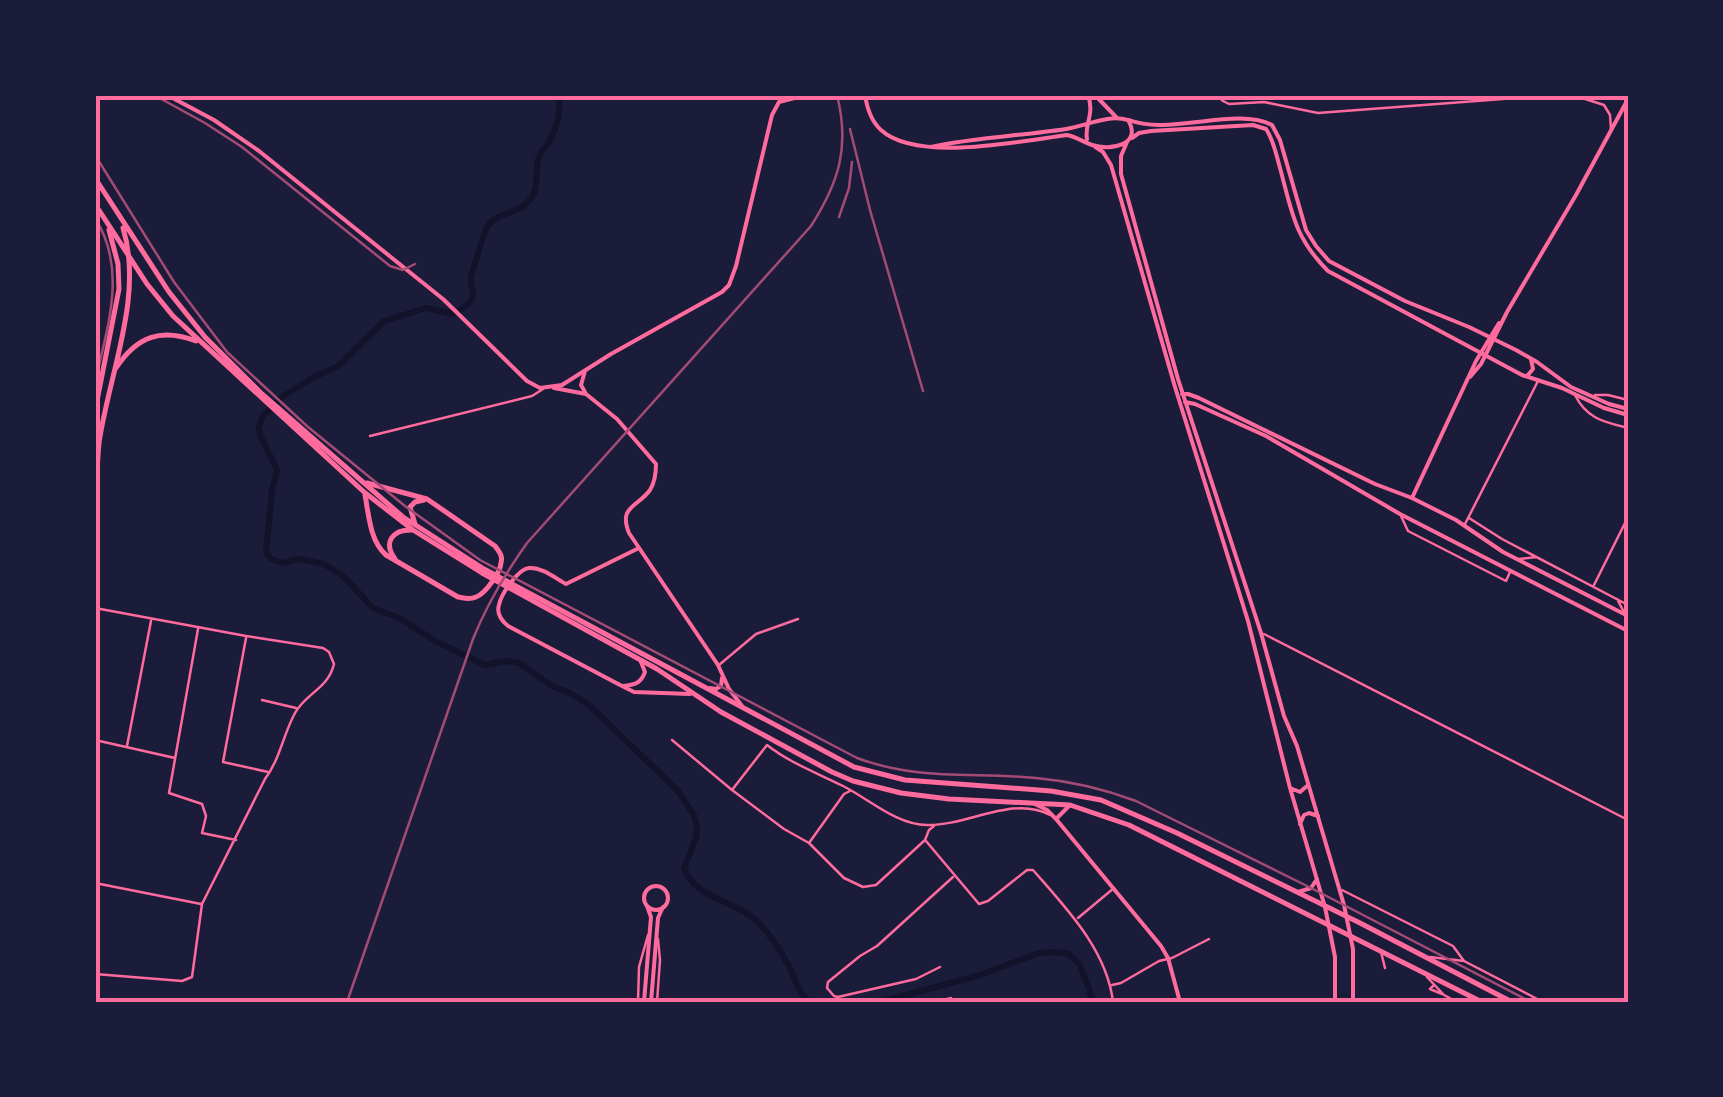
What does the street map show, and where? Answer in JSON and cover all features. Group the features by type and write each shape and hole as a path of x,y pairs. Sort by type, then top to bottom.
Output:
{"main road":[{"path":"167,95 214,120 259,151 443,299 527,381 536,387 586,394"},
{"path":"554,388 729,285 779,95"},
{"path":"779,102 806,95"},
{"path":"864,95 874,121 886,134 902,142 968,147 1068,135 1102,152 1111,166 1180,394 1318,816 1351,936 1353,1002"},
{"path":"1088,95 1090,123 1086,134 1092,145"},
{"path":"1096,95 1117,118"},
{"path":"1412,498 1470,377 1612,130 1627,97"},
{"path":"932,146 1066,129 1117,118 1149,125 1254,119 1272,126 1280,140 1306,230 1330,261 1492,339 1531,359 1564,383 1628,412"},
{"path":"1128,120 1133,129 1121,156 1121,174 1180,394"},
{"path":"1092,145 1130,140 1143,132 1253,125 1266,129 1300,234 1328,270 1522,375 1604,408 1628,412"},
{"path":"95,178 188,317 261,396"},
{"path":"95,204 147,284 198,341 414,527"},
{"path":"95,504 99,443 130,290 130,259 120,220"},
{"path":"95,411 98,380 119,289 118,264 106,223"},
{"path":"130,290 136,282 147,284"},
{"path":"1414,318 1420,314 1420,307"},
{"path":"1429,326 1428,320 1436,314"},
{"path":"114,370 131,348 147,338 184,336 198,341"},
{"path":"1522,375 1533,371 1531,359"},
{"path":"1538,381 1539,373 1546,370"},
{"path":"585,371 580,385 586,394 617,419 656,464 650,490 627,512 626,524 745,710"},
{"path":"1180,394 1199,398 1375,484 1412,498 1518,560 1627,616"},
{"path":"1183,402 1266,436 1400,514 1628,632"},
{"path":"1183,402 1206,470 1330,925 1336,957 1336,1002"},
{"path":"1191,420 1196,410 1204,408"},
{"path":"293,424 364,492 483,571 854,767 905,780 1051,791 1096,799 1150,820 1298,892 1512,1002"},
{"path":"1327,472 1326,465 1332,462"},
{"path":"361,481 426,499 496,546 501,564 485,590 470,599 458,597 379,550 364,492"},
{"path":"414,527 411,505 426,499"},
{"path":"396,561 388,542 398,531 414,527"},
{"path":"640,548 566,584 542,571 518,572 498,606 503,622 634,692 695,694"},
{"path":"1494,562 1504,561 1504,552"},
{"path":"519,590 634,655 721,712 832,772 900,793 1070,805 1147,832 1482,1002"},
{"path":"1250,630 1261,633"},
{"path":"622,686 637,684 643,678 644,665 634,655"},
{"path":"702,686 721,686 721,673"},
{"path":"1290,788 1300,792 1307,781"},
{"path":"948,784 954,794 948,799"},
{"path":"973,786 966,792 973,800"},
{"path":"1030,802 1055,818 1161,946 1180,1002"},
{"path":"1055,818 1070,805"},
{"path":"1300,824 1304,815 1318,816"},
{"path":"1200,859 1211,858 1212,852 1205,847"},
{"path":"1298,892 1311,888 1317,879"},
{"path":"641,1002 654,929 668,900 662,888 656,887 645,894 654,929 654,1002"},
{"path":"647,906 653,910 663,907"},
{"path":"1353,952 1364,942"}],"street":[{"path":"1217,95 1229,104 1264,102 1318,112 1516,98 1582,98 1604,106 1612,130"},
{"path":"1465,526 1538,381"},
{"path":"370,436 532,396 544,388"},
{"path":"1574,394 1582,410 1628,428"},
{"path":"1591,396 1628,400"},
{"path":"1400,514 1408,532 1506,581 1510,571"},
{"path":"1593,586 1628,517"},
{"path":"1469,518 1628,605"},
{"path":"1518,560 1537,556"},
{"path":"1616,598 1627,616"},
{"path":"95,608 323,648 334,664 326,683 298,708 274,768 242,822 202,904 194,974 187,980 95,974"},
{"path":"127,746 151,619"},
{"path":"718,665 756,634 798,619"},
{"path":"198,628 168,793 202,804 206,816 202,832 236,840"},
{"path":"1261,633 1628,820"},
{"path":"246,636 223,762 270,773"},
{"path":"262,700 298,708"},
{"path":"95,740 175,758"},
{"path":"672,740 732,790 808,843 844,878 863,887 876,884 925,840 935,825"},
{"path":"732,790 767,745 910,823 935,825 1018,808 1041,810 1055,818"},
{"path":"858,796 864,784"},
{"path":"808,843 844,794 852,791"},
{"path":"925,840 979,904 1027,870 1034,870 1076,920 1102,963 1111,986 1112,1002"},
{"path":"940,967 916,979 838,998 827,988 828,982 877,946 954,876"},
{"path":"95,883 202,904"},
{"path":"1076,920 1115,887"},
{"path":"1339,889 1453,946 1464,961"},
{"path":"1111,986 1209,940"},
{"path":"1381,951 1385,968"},
{"path":"1422,956 1464,961 1543,1002"},
{"path":"1423,972 1444,995 1457,1002"},
{"path":"936,1002 951,998"}],"waterway":[{"path":"558,95 558,118 539,157 534,193 523,207 496,218 488,226 472,273 469,303 453,314 426,308 384,321 337,367 282,397 263,416 260,435 277,470 266,552 282,563 298,559 324,564 343,576 373,608 485,665 519,663 589,705 677,790 693,813 696,838 684,868 689,878 704,892 758,922 809,1002"},
{"path":"880,1002 1052,952 1068,953 1079,964 1092,1002"}],"tram line":[{"path":"154,95 242,147 390,266 403,270 415,264"},
{"path":"95,155 174,282 227,352 308,427 405,506 480,560 857,758 924,773 1061,781 1136,801 1531,1002"},
{"path":"95,218 105,238 113,278 109,320 95,383"}],"railway":[{"path":"347,1002 473,639 490,601 527,543 811,226 835,179 842,148 837,95"},
{"path":"850,129 923,391"},
{"path":"839,217 849,188 852,162"}]}
